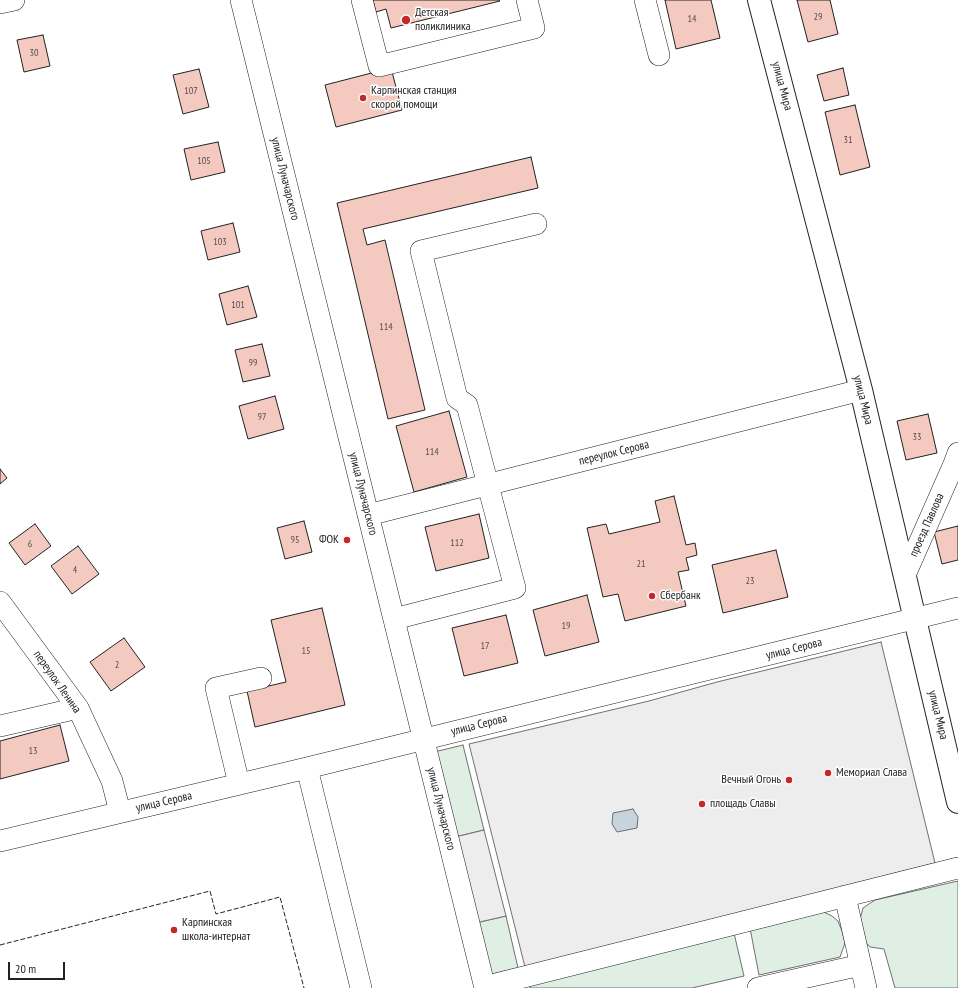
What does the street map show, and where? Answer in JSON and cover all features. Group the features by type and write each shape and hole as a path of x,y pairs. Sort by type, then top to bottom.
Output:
{"main road":[{"name":"улица Мира","path":"759,0 861,390 958,802"}],"street":[{"path":"0,4 14,0"},
{"name":"улица Луначарского","path":"241,0 484,987"},
{"path":"362,0 379,66 534,28 527,0"},
{"path":"645,0 659,55"},
{"path":"394,619 515,588 467,405 457,398 421,251 536,224"},
{"name":"переулок Серова","path":"368,515 861,390"},
{"name":"проезд Павлова","path":"905,575 958,453"},
{"name":"переулок Ленина","path":"0,602 78,708 112,781 120,812"},
{"name":"улица Серова","path":"0,841 306,768 958,608"},
{"path":"240,784 216,688 261,678"},
{"path":"0,726 78,708"},
{"path":"306,768 362,988"},
{"path":"484,987 958,868"},
{"path":"845,896 866,988"},
{"path":"758,988 860,964"}],"green space":[{"path":"463,745 484,830 451,838 430,753"},
{"path":"958,881 958,988 895,988 884,949 870,947 861,937 859,923 863,908 875,900"},
{"path":"824,912 838,921 842,931 845,943 840,957 759,975 750,928"},
{"path":"506,916 518,968 484,976 471,924"},
{"path":"734,933 744,976 692,988 530,988 529,982"}],"shaded area":[{"name":"площадь Славы","path":"881,642 935,863 525,967 469,744 649,701 717,682"},
{"path":"633,809 638,817 637,828 617,832 612,824 613,813"},
{"path":"484,830 506,916 471,924 451,838"}],"building":[{"name":"Детская поликлиника","path":"373,0 500,1 391,28 386,9 376,12"},
{"path":"665,0 711,0 720,38 676,49"},
{"path":"797,0 830,0 838,34 808,42"},
{"path":"43,35 50,66 24,72 17,40"},
{"name":"Карпинская станция скорой помощи","path":"391,68 402,110 336,127 325,85"},
{"path":"843,68 849,95 824,101 817,75"},
{"path":"199,69 209,107 183,114 173,75"},
{"path":"855,105 870,167 840,175 825,112"},
{"path":"218,142 225,172 191,180 184,149"},
{"path":"531,157 538,188 363,229 367,245 385,240 425,410 388,419 337,203"},
{"path":"233,223 240,252 208,260 201,231"},
{"path":"248,286 257,317 227,325 219,294"},
{"path":"262,344 270,376 243,382 235,350"},
{"path":"275,396 284,429 248,439 239,406"},
{"path":"449,411 467,477 414,492 396,426"},
{"path":"928,414 937,453 906,460 897,421"},
{"path":"0,469 7,478 0,484"},
{"path":"674,496 686,545 695,543 697,555 686,558 689,570 678,572 686,606 625,621 618,594 603,597 587,528 606,524 609,534 660,522 655,501"},
{"path":"479,514 489,558 436,571 425,527"},
{"path":"304,521 312,552 285,559 277,528"},
{"path":"35,524 51,546 25,565 9,543"},
{"path":"958,526 958,560 942,564 934,532"},
{"path":"78,546 99,574 72,594 51,566"},
{"path":"776,550 788,597 723,613 712,565"},
{"path":"587,595 599,642 545,656 533,610"},
{"path":"322,608 345,705 255,727 247,691 286,682 271,620"},
{"path":"506,615 518,663 464,676 452,628"},
{"path":"124,638 145,667 111,691 90,662"},
{"path":"60,725 69,761 0,779 0,741"}],"fence":[{"path":"0,945 210,891 216,914 280,897 304,988"}],"place":[{"name":"Детская поликлиника","path":"406,20"},
{"name":"Карпинская станция скорой помощи","path":"363,98"},
{"name":"ФОК","path":"347,540"},
{"name":"Сбербанк","path":"652,596"},
{"name":"Мемориал Слава","path":"828,773"},
{"name":"Вечный Огонь","path":"789,780"},
{"name":"площадь Славы","path":"702,804"},
{"name":"Карпинская школа-интернат","path":"174,930"}]}
